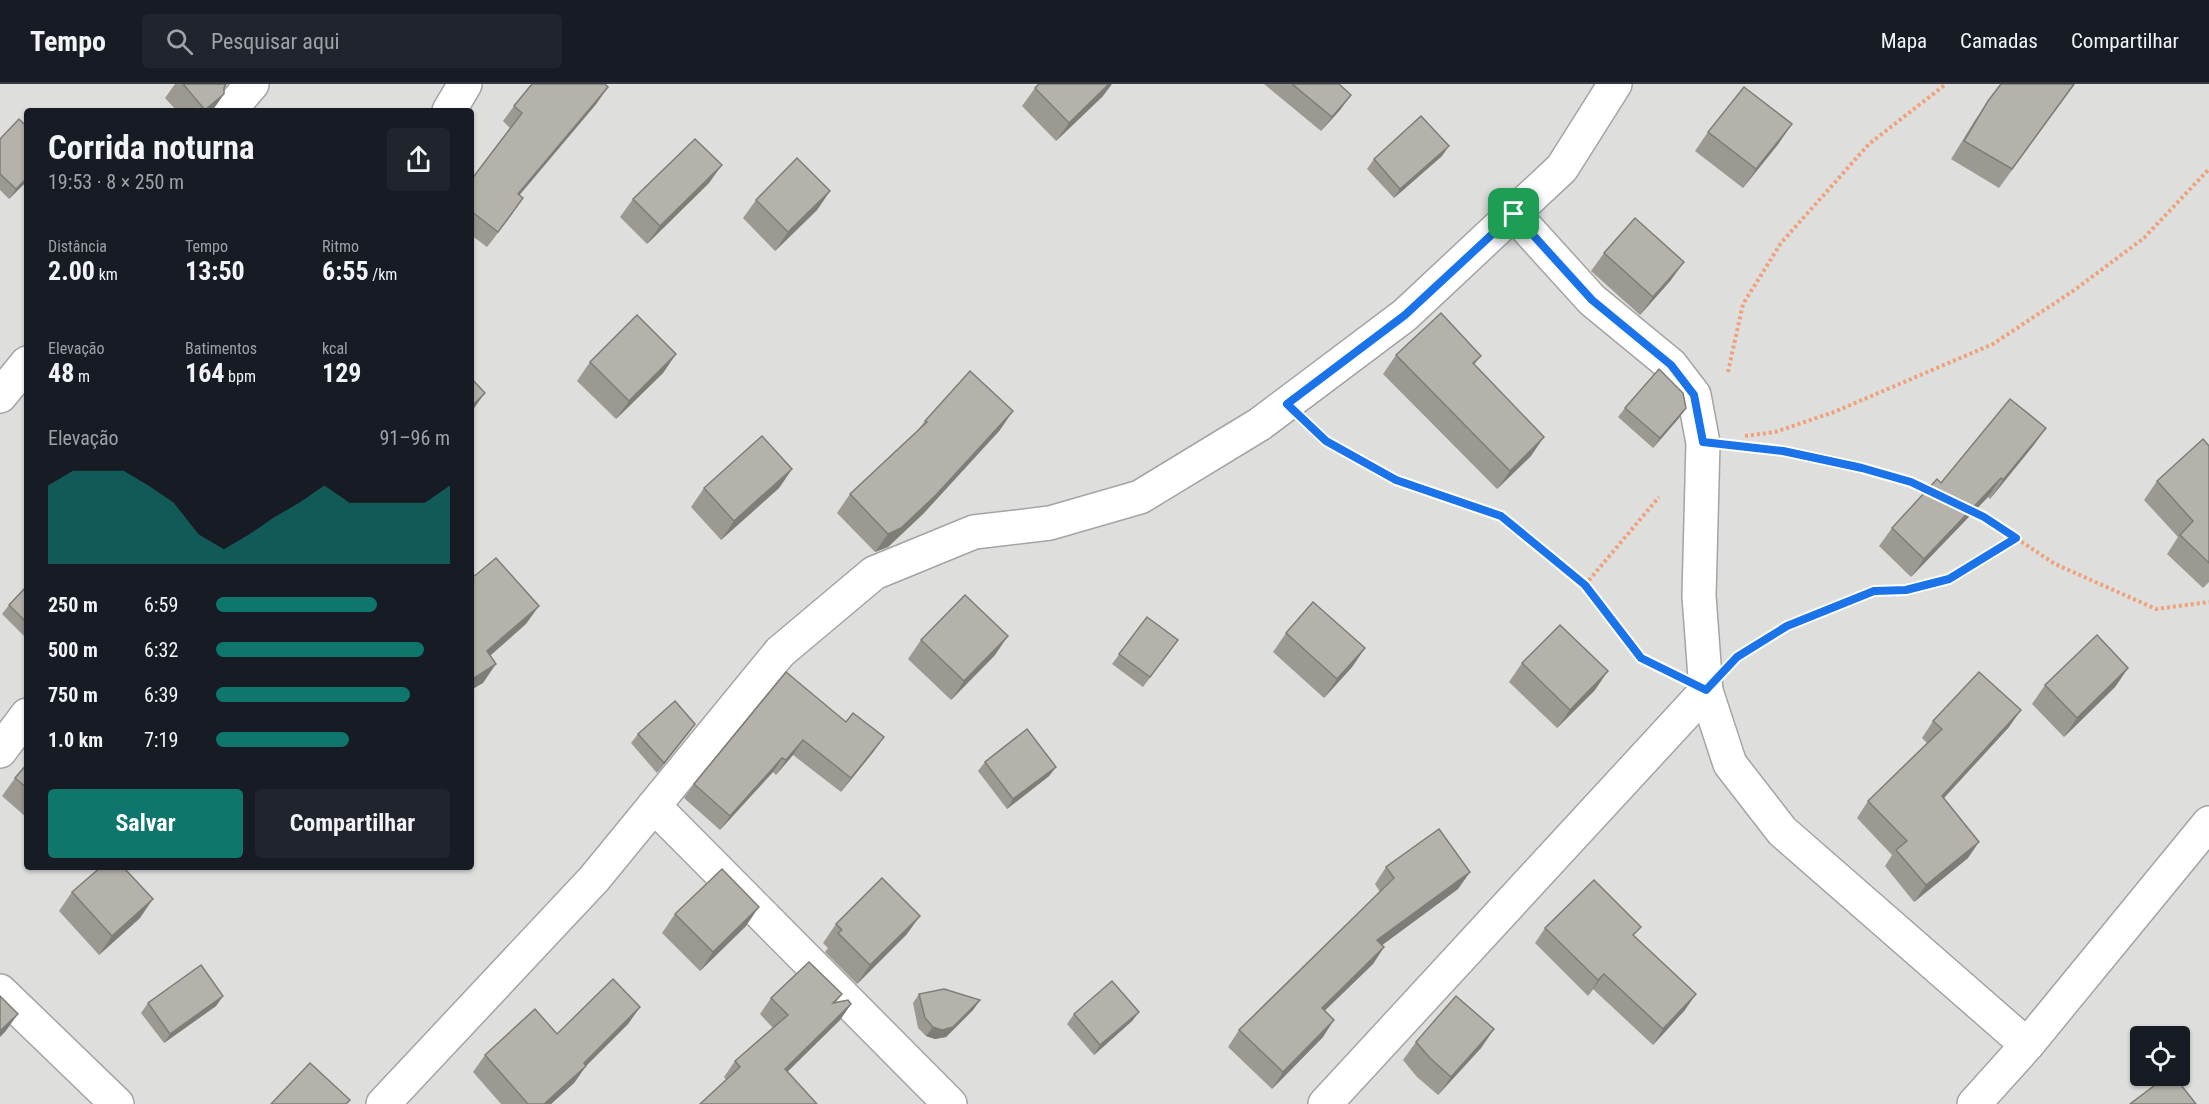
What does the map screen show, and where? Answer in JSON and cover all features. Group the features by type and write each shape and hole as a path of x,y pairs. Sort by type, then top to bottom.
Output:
{"street":[{"path":"232,108 252,84"},
{"path":"451,108 465,84"},
{"path":"383,1104 594,879 780,652 874,573 974,532 1050,523 1140,497 1260,424 1405,315 1514,214 1562,168 1615,84"},
{"path":"1514,214 1592,300 1671,365 1694,395 1703,442 1699,596 1706,690 1730,764 1782,831 2027,1045"},
{"path":"0,396 24,367"},
{"path":"1325,1104 1706,690"},
{"path":"0,751 24,719"},
{"path":"654,806 950,1104"},
{"path":"1974,1104 2027,1045 2209,823"},
{"path":"0,991 117,1104"}],"path":[{"path":"1725,383 1743,304 1781,243 1869,144 1946,84"},
{"path":"1703,442 1774,432 1834,412 1993,344 2073,291 2144,238 2209,169"},
{"path":"1287,404 1326,441 1396,480 1501,516 1585,585 1641,658 1706,690 1737,657 1787,626 1874,591 1906,590 1949,579 2016,538"},
{"path":"1703,442 1783,451 1901,479 1932,492"},
{"path":"1585,585 1660,496"},
{"path":"1963,507 1984,517 2055,564 2156,609 2209,602"}],"shaded area":[{"path":"0,84 2209,84 2209,1104 0,1104"}],"building":[{"path":"183,84 226,84 224,94 207,108 203,108"},
{"path":"532,84 605,84 608,87 518,194 523,198 498,232 474,213 474,176 522,113 514,106"},
{"path":"1039,84 1109,84 1069,123 1035,88"},
{"path":"1292,84 1339,84 1351,95 1332,117"},
{"path":"2001,84 2074,84 2012,169 1964,141"},
{"path":"1744,87 1792,124 1756,169 1708,132"},
{"path":"1421,116 1449,146 1400,189 1374,159"},
{"path":"19,119 24,124 24,181 16,189 0,174 0,139"},
{"path":"695,139 722,165 660,226 633,199"},
{"path":"797,158 830,191 788,232 756,200"},
{"path":"1635,218 1684,262 1653,297 1604,253"},
{"path":"1441,313 1481,356 1473,363 1544,437 1510,471 1396,355"},
{"path":"637,315 676,354 629,401 590,362"},
{"path":"1659,369 1683,393 1686,408 1660,438 1625,408"},
{"path":"970,371 1013,411 936,495 901,528 888,534 850,494 927,422 925,421"},
{"path":"474,381 485,393 474,404"},
{"path":"2010,399 2046,428 2003,480 2001,478 1924,559 1892,528 1937,479 1941,483"},
{"path":"762,436 792,469 734,521 704,488"},
{"path":"2203,439 2209,446 2209,563 2180,535 2193,521 2157,481"},
{"path":"496,558 539,606 487,651 496,664 474,678 474,576"},
{"path":"24,589 24,620 9,605"},
{"path":"965,595 1008,636 964,681 921,640"},
{"path":"1313,602 1365,648 1337,679 1286,633"},
{"path":"1147,617 1178,640 1150,677 1119,654"},
{"path":"1560,625 1608,671 1570,710 1522,663"},
{"path":"2097,635 2128,668 2077,718 2045,685"},
{"path":"786,672 846,722 853,713 884,737 851,778 803,740 786,760 782,758 730,816 694,784"},
{"path":"1979,672 2021,710 1942,796 1979,842 1926,885 1896,850 1907,841 1868,801 1942,729 1933,721"},
{"path":"675,701 695,724 664,763 638,734"},
{"path":"1027,729 1056,767 1013,799 985,762"},
{"path":"24,768 24,786 15,778"},
{"path":"1439,829 1470,872 1377,940 1384,947 1322,1008 1334,1020 1283,1072 1239,1030 1394,878 1386,867"},
{"path":"722,869 759,907 713,952 675,914"},
{"path":"98,870 126,870 153,899 112,936 72,892"},
{"path":"882,878 920,916 870,965 838,933 842,930 836,924"},
{"path":"1594,880 1641,927 1633,935 1696,994 1663,1029 1604,974 1598,980 1545,928"},
{"path":"809,962 842,994 833,1003 848,1000 851,1004 785,1069 817,1104 700,1104 740,1067 735,1061 788,1015 771,998"},
{"path":"201,965 223,996 170,1034 148,1003"},
{"path":"613,979 640,1007 584,1063 586,1066 544,1104 528,1104 485,1055 535,1009 557,1034"},
{"path":"1112,981 1139,1012 1100,1045 1074,1014"},
{"path":"944,989 980,1000 953,1027 942,1030 933,1027 925,1018 919,994"},
{"path":"0,996 18,1014 0,1031"},
{"path":"1456,996 1494,1029 1451,1077 1416,1042"},
{"path":"310,1063 350,1100 346,1104 271,1104"},
{"path":"2154,1086 2182,1086 2196,1104 2130,1104"}],"route":[{"path":"1514,214 1592,300 1671,365 1694,395 1703,442 1783,451 1862,468 1911,482 1984,517 2016,538 1949,579 1906,590 1874,591 1787,626 1737,657 1706,690 1641,658 1585,585 1501,516 1396,480 1326,441 1287,404 1405,315 1514,214"}]}
